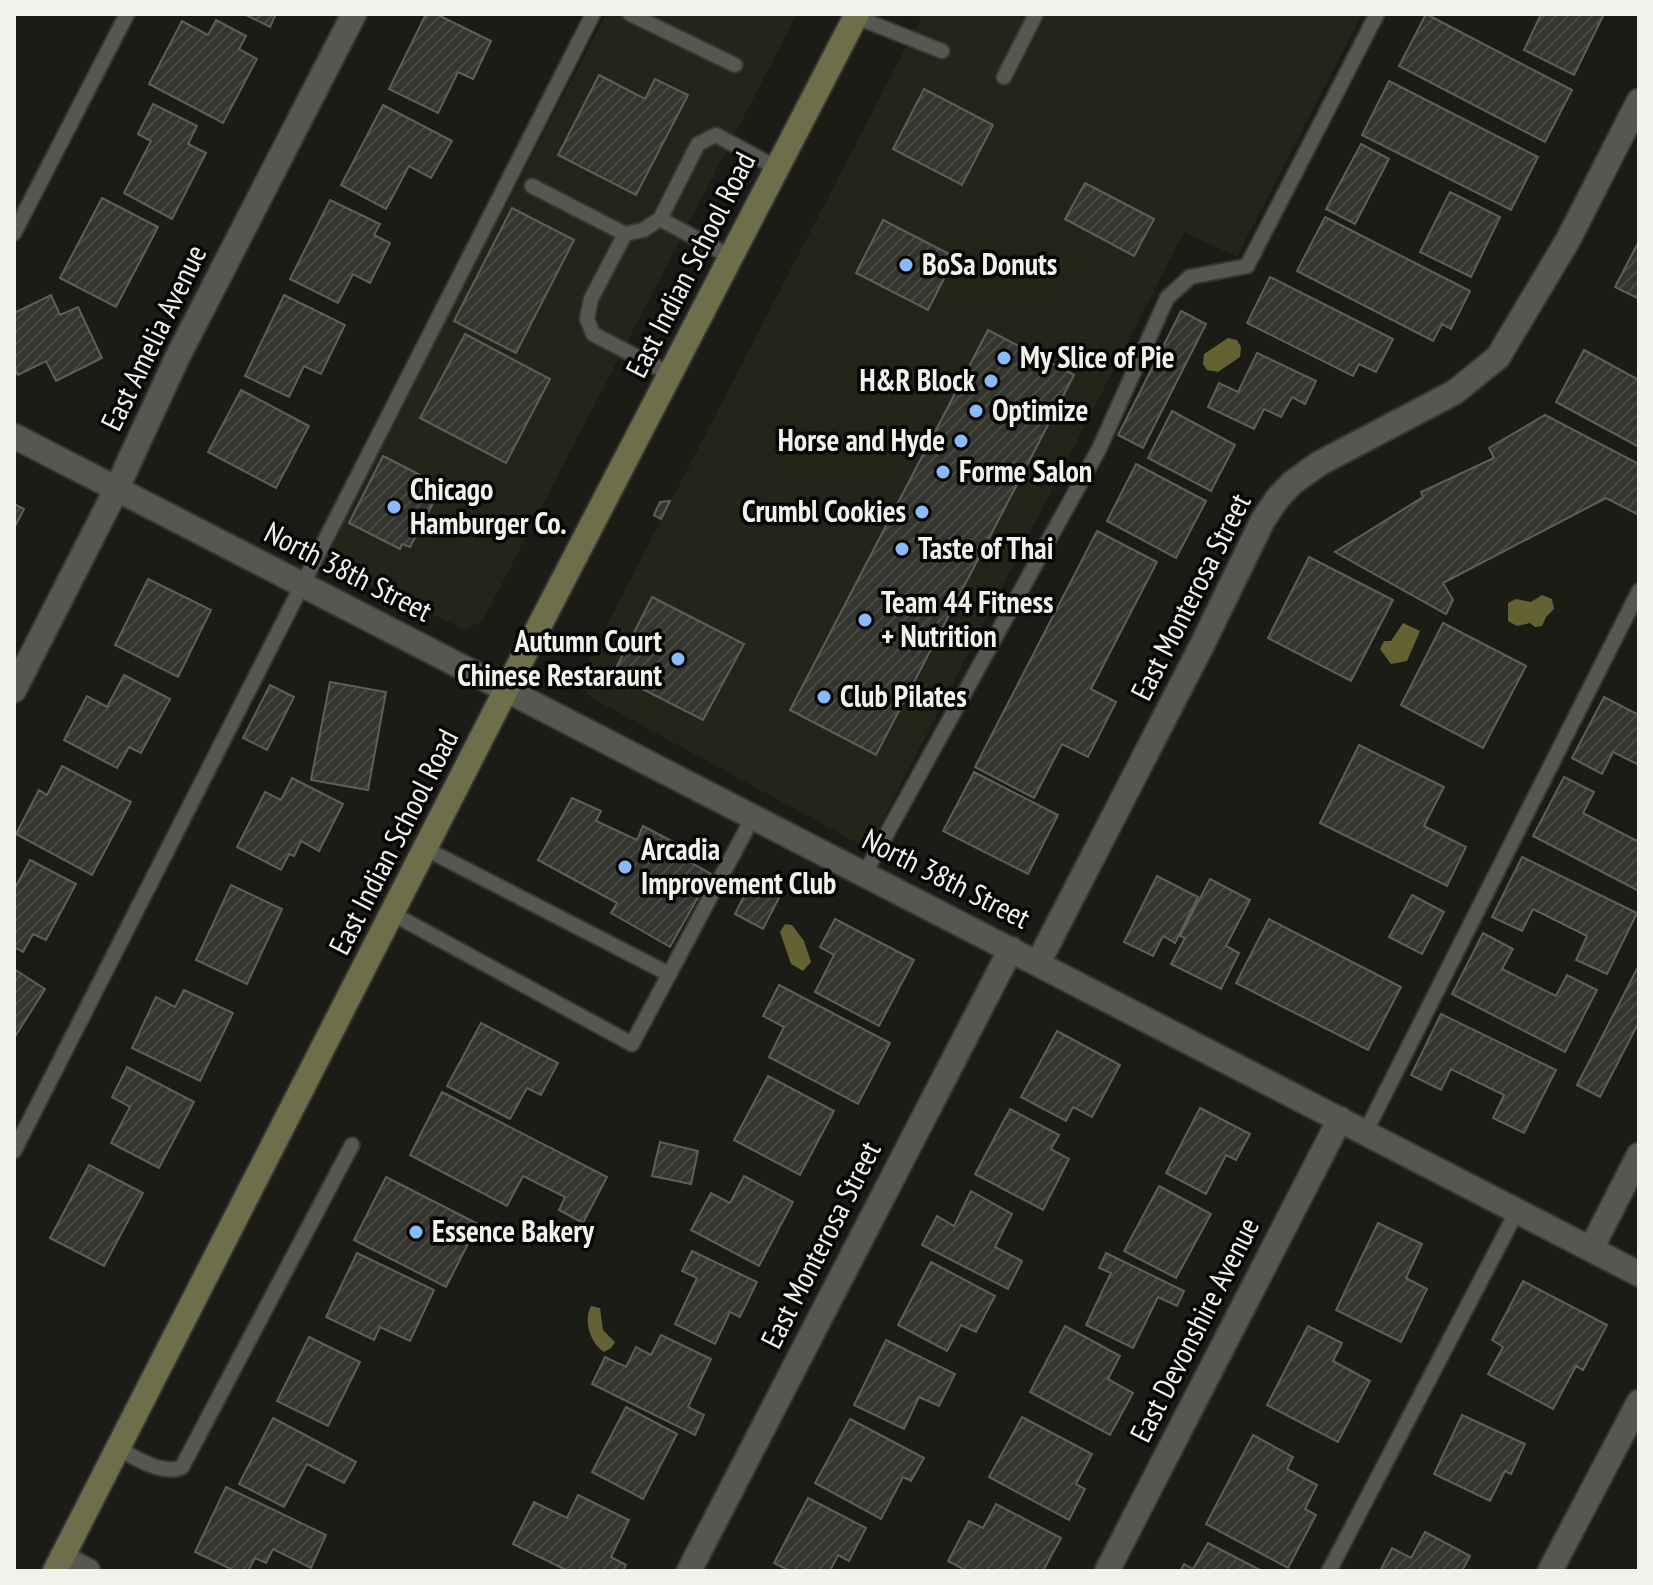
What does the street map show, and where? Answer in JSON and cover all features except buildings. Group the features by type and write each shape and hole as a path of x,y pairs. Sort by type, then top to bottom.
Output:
{"main road":[{"name":"East Indian School Road","path":"59,1564 856,15"}],"street":[{"name":"East Amelia Avenue","path":"14,690 116,490 178,356 354,14"},
{"name":"East Monterosa Street","path":"1038,963 1263,520 1277,499 1292,483 1320,463 1455,392 1498,357 1568,240 1639,101"},
{"name":"North 38th Street","path":"14,436 1639,1274"},
{"name":"East Monterosa Street","path":"689,1571 1011,949"},
{"name":"East Devonshire Avenue","path":"1107,1571 1340,1119"},
{"path":"1591,1249 1639,1155"},
{"path":"1550,1571 1639,1402"},
{"path":"59,1564 88,1571"}],"lane":[{"path":"14,233 127,14"},
{"path":"14,1151 593,14"},
{"path":"630,14 735,65"},
{"path":"1004,77 1036,14"},
{"path":"865,873 1099,449 1167,298 1190,277 1247,266 1377,14"},
{"path":"856,15 942,51"},
{"path":"532,186 625,234 643,230 660,219 698,144 716,135 777,168"},
{"path":"660,219 731,257"},
{"path":"625,234 591,299 587,319 593,334 670,374"},
{"path":"1365,1133 1639,591"},
{"path":"393,914 632,1044 753,817"},
{"path":"426,849 669,974"},
{"path":"118,1449 165,1470 174,1471 182,1467 352,1145"},
{"path":"1329,1571 1517,1211"}],"shaded area":[{"path":"606,14 797,14 482,622 464,629 320,562"},
{"path":"923,14 1362,14 1237,257 1184,232 868,849 590,697 580,677"},
{"path":"1228,338 1237,340 1241,347 1240,357 1218,372 1207,370 1203,364 1204,354"},
{"path":"1542,595 1552,599 1554,609 1542,626 1535,627 1530,623 1517,626 1508,621 1508,603 1516,599 1531,602"},
{"path":"1403,623 1420,631 1407,661 1391,664 1380,649 1384,641 1391,641"},
{"path":"785,924 792,925 804,941 811,962 803,971 791,964 780,932"},
{"path":"591,1306 600,1308 603,1330 615,1342 604,1352 589,1331"}],"place":[{"name":"BoSa Donuts","path":"906,265"},
{"name":"My Slice of Pie","path":"1004,358"},
{"name":"H&R Block","path":"991,381"},
{"name":"Optimize","path":"976,411"},
{"name":"Horse and Hyde","path":"961,441"},
{"name":"Forme Salon","path":"943,472"},
{"name":"Chicago Hamburger Co.","path":"394,507"},
{"name":"Crumbl Cookies","path":"922,512"},
{"name":"Taste of Thai","path":"902,549"},
{"name":"Team 44 Fitness + Nutrition","path":"865,620"},
{"name":"Autumn Court Chinese Restaraunt","path":"678,659"},
{"name":"Club Pilates","path":"824,697"},
{"name":"Arcadia Improvement Club","path":"625,867"},
{"name":"Essence Bakery","path":"416,1232"}]}
